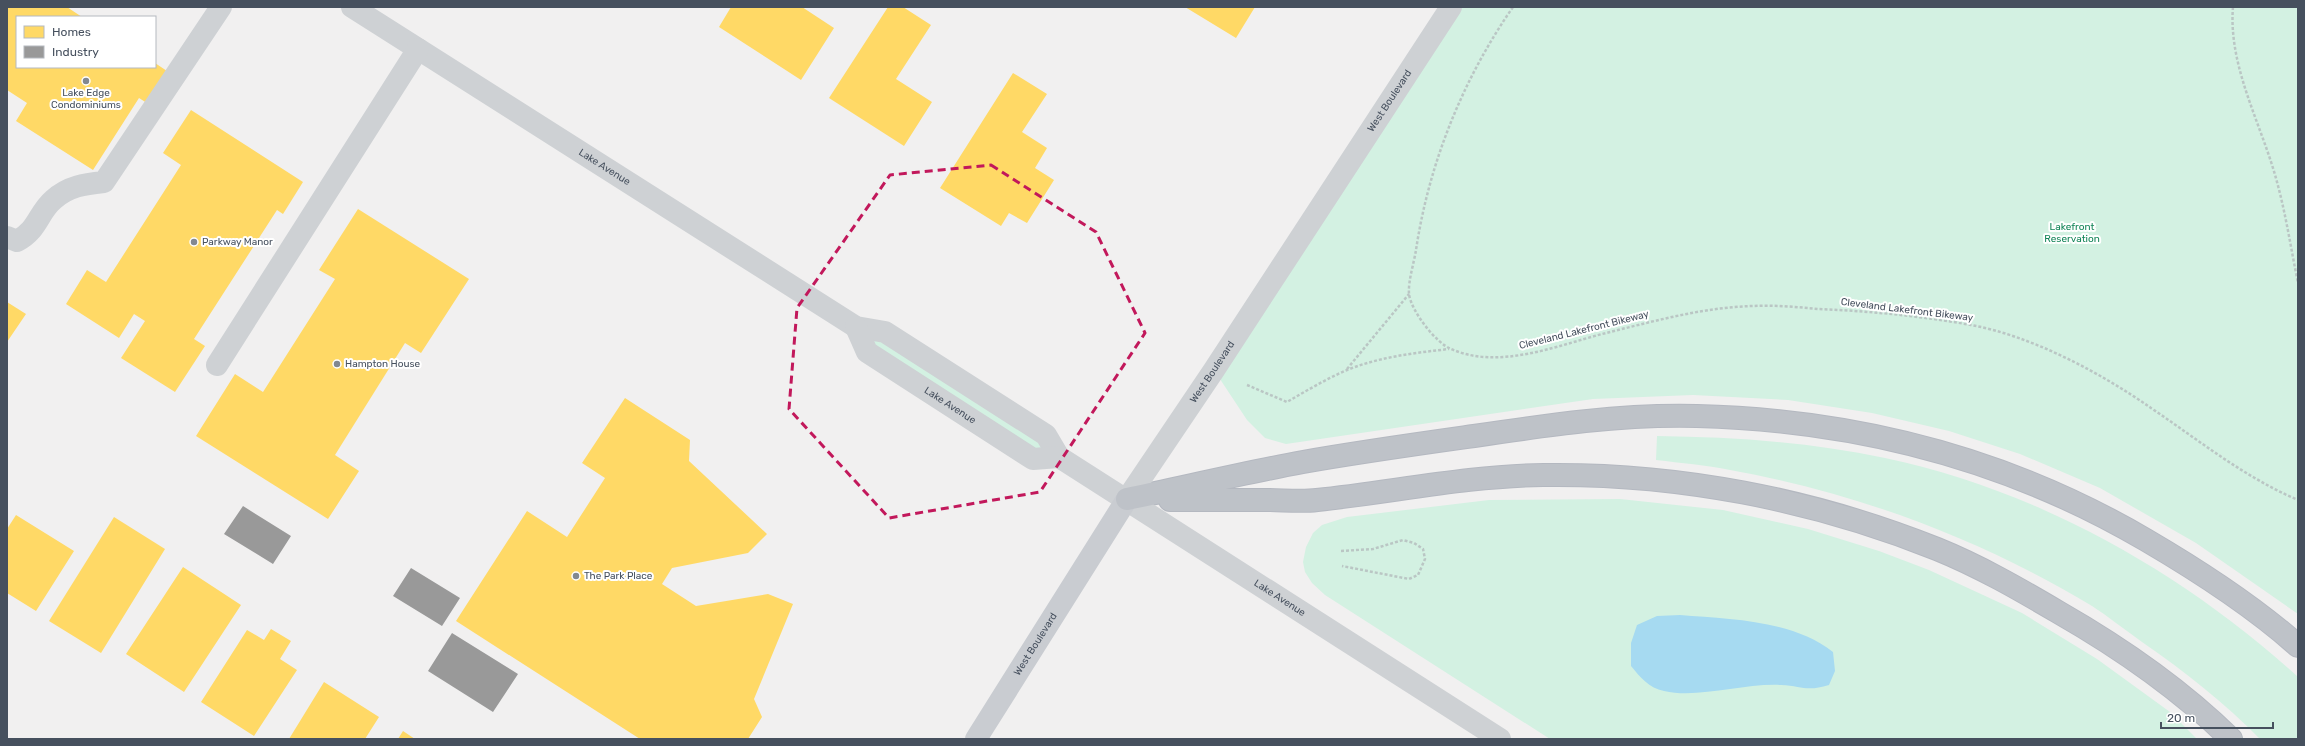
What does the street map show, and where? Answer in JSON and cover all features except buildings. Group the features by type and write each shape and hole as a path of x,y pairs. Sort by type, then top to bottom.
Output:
{"highway":[{"path":"1127,500 1303,462 1575,422 1638,417 1695,416 1808,424 1867,434 1978,462 2023,478 2130,530 2189,565 2244,603 2298,646"},
{"path":"1127,500 1315,500 1481,478 1542,475 1604,476 1658,480 1722,488 1778,499 1846,518 1938,550 2021,591 2109,642 2145,666 2180,692 2231,739"}],"main road":[{"name":"West Boulevard","path":"976,739 1127,500"}],"street":[{"path":"7,237 17,240 29,235 52,200 75,186 104,182 221,7"},
{"name":"Lake Avenue","path":"352,7 856,327 885,332 1046,435 1059,456 1500,739"},
{"name":"West Boulevard","path":"1127,500 1214,370 1451,7"},
{"path":"217,365 418,49"}],"path":[{"path":"1449,349 1415,312 1409,294 1419,230 1431,180 1445,134 1472,76 1499,27 1513,7"},
{"path":"2233,7 2232,26 2240,71 2278,183 2298,283"},
{"path":"1346,370 1409,294"},
{"name":"Cleveland Lakefront Bikeway","path":"1247,385 1286,402 1346,370 1398,355 1449,349 1479,355 1508,357 1656,321 1702,312 1753,306 1868,311 1974,325 2021,340 2068,359 2107,379 2236,468 2274,490 2298,500"},
{"path":"1341,551 1374,549 1403,540 1414,542 1423,549 1425,559 1418,575 1409,579 1342,566"}],"highlighted area":[{"path":"991,165 1096,232 1145,333 1040,492 889,518 789,409 797,308 890,175"}],"green space":[{"name":"Lakefront Reservation","path":"1451,7 2298,7 2298,614 2196,543 2100,488 2020,454 1949,431 1872,413 1788,400 1693,395 1593,399 1286,444 1265,438 1247,420 1214,370"},
{"path":"856,327 885,332 1056,451 1033,459 867,352"},
{"path":"1657,436 1772,441 1828,448 1885,458 1942,472 1998,491 2053,514 2106,540 2158,570 2207,603 2254,639 2298,677 2298,739 2260,739 2204,688 2105,615 2050,582 2007,560 1962,540 1872,505 1778,480 1721,468 1656,460"},
{"path":"1620,499 1723,510 1808,529 1879,551 1929,570 2022,613 2097,659 2170,712 2197,739 1550,739 1325,595 1312,583 1305,572 1303,562 1306,547 1313,533 1322,525 1347,517 1489,500"}],"water":[{"path":"1680,615 1760,623 1799,633 1817,641 1833,652 1835,671 1829,685 1815,688 1767,685 1691,693 1677,693 1659,690 1645,682 1631,666 1631,643 1637,625 1657,616"}],"place":[{"name":"Lake Edge Condominiums","path":"86,81"},
{"name":"Parkway Manor","path":"194,242"},
{"name":"Hampton House","path":"337,364"},
{"name":"The Park Place","path":"576,576"}]}
